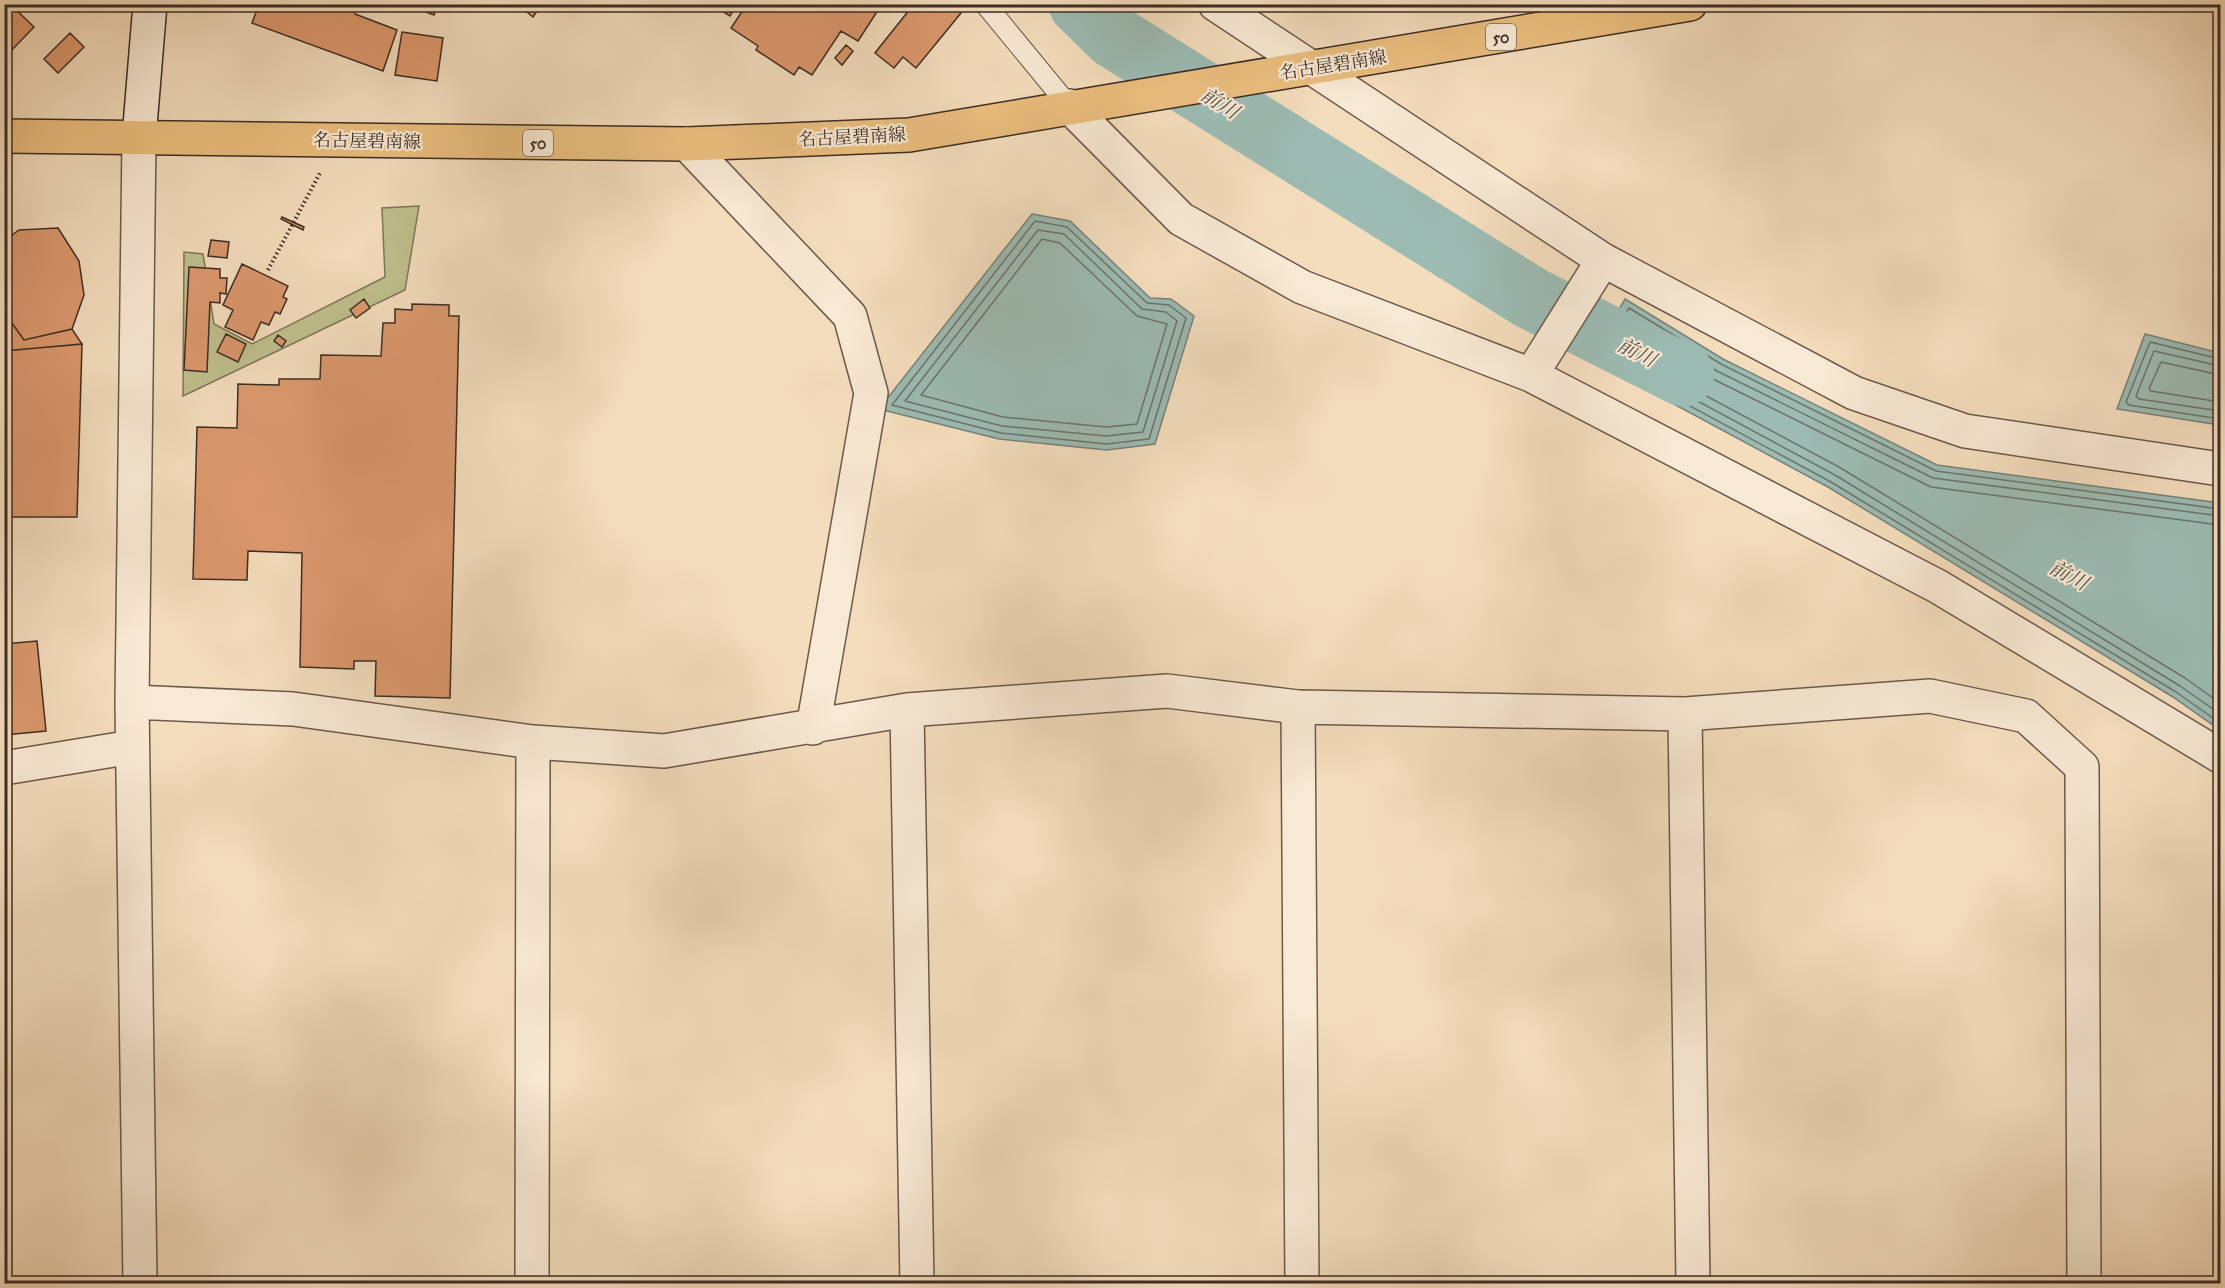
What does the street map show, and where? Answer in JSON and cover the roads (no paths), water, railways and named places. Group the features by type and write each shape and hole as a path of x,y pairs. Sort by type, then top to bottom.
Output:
{"main road":[{"name":"名古屋碧南線","path":"4,136 687,144 909,135 1069,106 1312,69 1690,4"}],"street":[{"path":"140,1284 132,702 139,138 150,4"},
{"path":"1215,4 1602,262 1854,393 1965,431 2220,469"},
{"path":"1069,106 1181,219 1302,287 1532,374 1937,586 2220,756"},
{"path":"687,144 850,316 871,393 813,728"},
{"path":"1532,374 1602,262"},
{"path":"132,702 293,709 534,742 664,751 813,728 907,710 1167,691 1298,707 1685,714 1930,696 2026,716 2082,767 2084,1284"},
{"path":"1298,707 1302,1284"},
{"path":"907,710 917,1284"},
{"path":"1685,714 1693,1284"},
{"path":"532,1284 534,742"},
{"path":"4,768 132,747"}],"lane":[{"path":"985,4 1069,106"}],"water":[{"path":"1032,214 1070,221 1150,298 1171,299 1194,316 1155,444 1107,450 999,439 879,409"},
{"path":"1625,299 1723,359 1937,465 2220,503 2220,730 2173,697 1828,487 1590,359"},
{"path":"2145,334 2220,353 2220,425 2117,409"}],"waterway":[{"name":"前川","path":"1080,4 1114,37 1531,298 1683,375"}]}
